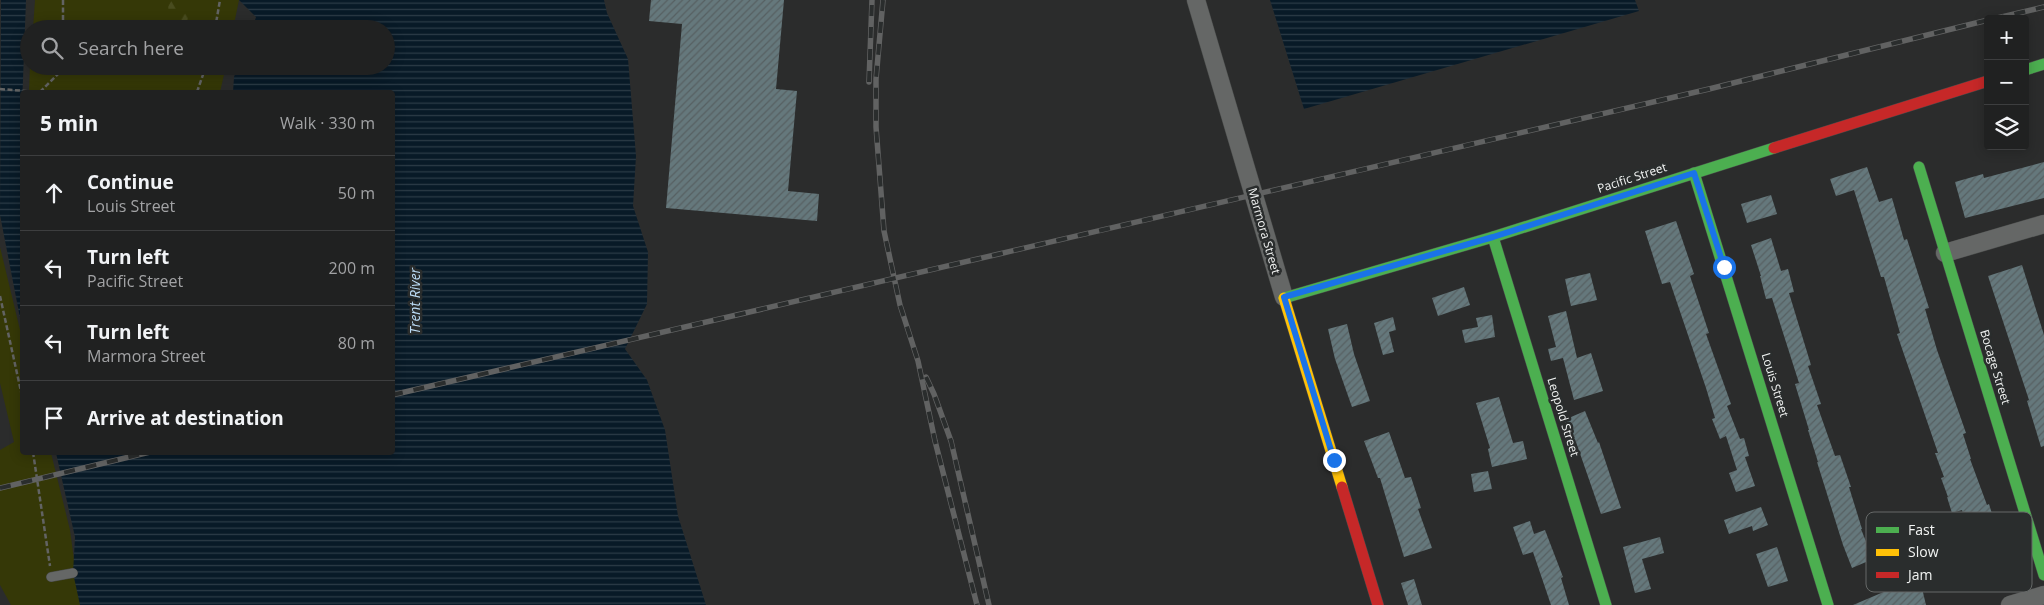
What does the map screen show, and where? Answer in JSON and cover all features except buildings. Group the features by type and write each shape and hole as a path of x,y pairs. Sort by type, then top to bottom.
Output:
{"street":[{"name":"Marmora Street","path":"1196,0 1378,605"},
{"path":"2029,69 2044,64"},
{"name":"Pacific Street","path":"1284,297 1493,237 1984,82"},
{"name":"Bocage Street","path":"1920,167 2025,512"},
{"name":"Louis Street","path":"1694,173 1828,605"},
{"path":"1945,254 2044,224"},
{"name":"Leopold Street","path":"1493,237 1606,605"},
{"name":"Bocage Street","path":"2032,536 2044,575"},
{"path":"2010,605 2044,595"}],"lane":[{"path":"51,577 73,573"}],"path":[{"path":"63,0 63,20"},
{"path":"217,20 220,0"},
{"path":"41,90 57,75"},
{"path":"198,90 203,75"},
{"path":"0,89 20,91"},
{"path":"0,296 20,387"},
{"path":"33,455 51,577"}],"green space":[{"path":"35,0 239,0 235,20 34,20"},
{"path":"168,0 195,0 187,20 169,20"},
{"path":"30,75 224,75 220,90 29,90"},
{"path":"0,247 20,330 20,455 51,455 70,530 80,605 11,605 0,585 0,450 14,442 0,383"}],"water":[{"path":"1,0 26,0 25,20 20,20 20,75 23,75 23,90 20,90 20,318 0,215"},
{"name":"Trent River","path":"239,0 604,0 607,13 628,59 636,156 633,206 648,252 647,304 625,349 647,380 665,430 678,516 706,605 80,605 73,573 75,537 56,455 395,455 395,90 233,90 235,75 395,75 395,20 255,20 256,17"},
{"path":"1270,0 1635,0 1639,11 1304,109"}],"railway":[{"path":"869,82 872,0"},
{"path":"883,0 876,79 876,127 884,231 900,305 918,361 935,441 977,605"},
{"path":"2010,15 2044,7"},
{"path":"395,394 1709,89 1984,21"},
{"path":"926,377 951,441 989,605"},
{"path":"0,488 138,455"}],"traffic: fast":[{"path":"2029,69 2044,64"},
{"path":"1284,298 1493,237 1774,148"},
{"path":"1919,167 2025,512"},
{"path":"1694,173 1828,605"},
{"path":"1493,237 1606,605"},
{"path":"2032,536 2044,575"}],"traffic: slow":[{"path":"1284,298 1342,487"}],"traffic: jam":[{"path":"1774,148 1984,82"},
{"path":"1342,487 1378,605"}],"route":[{"path":"1334,460 1284,297 1493,237 1694,173 1724,267"}]}
